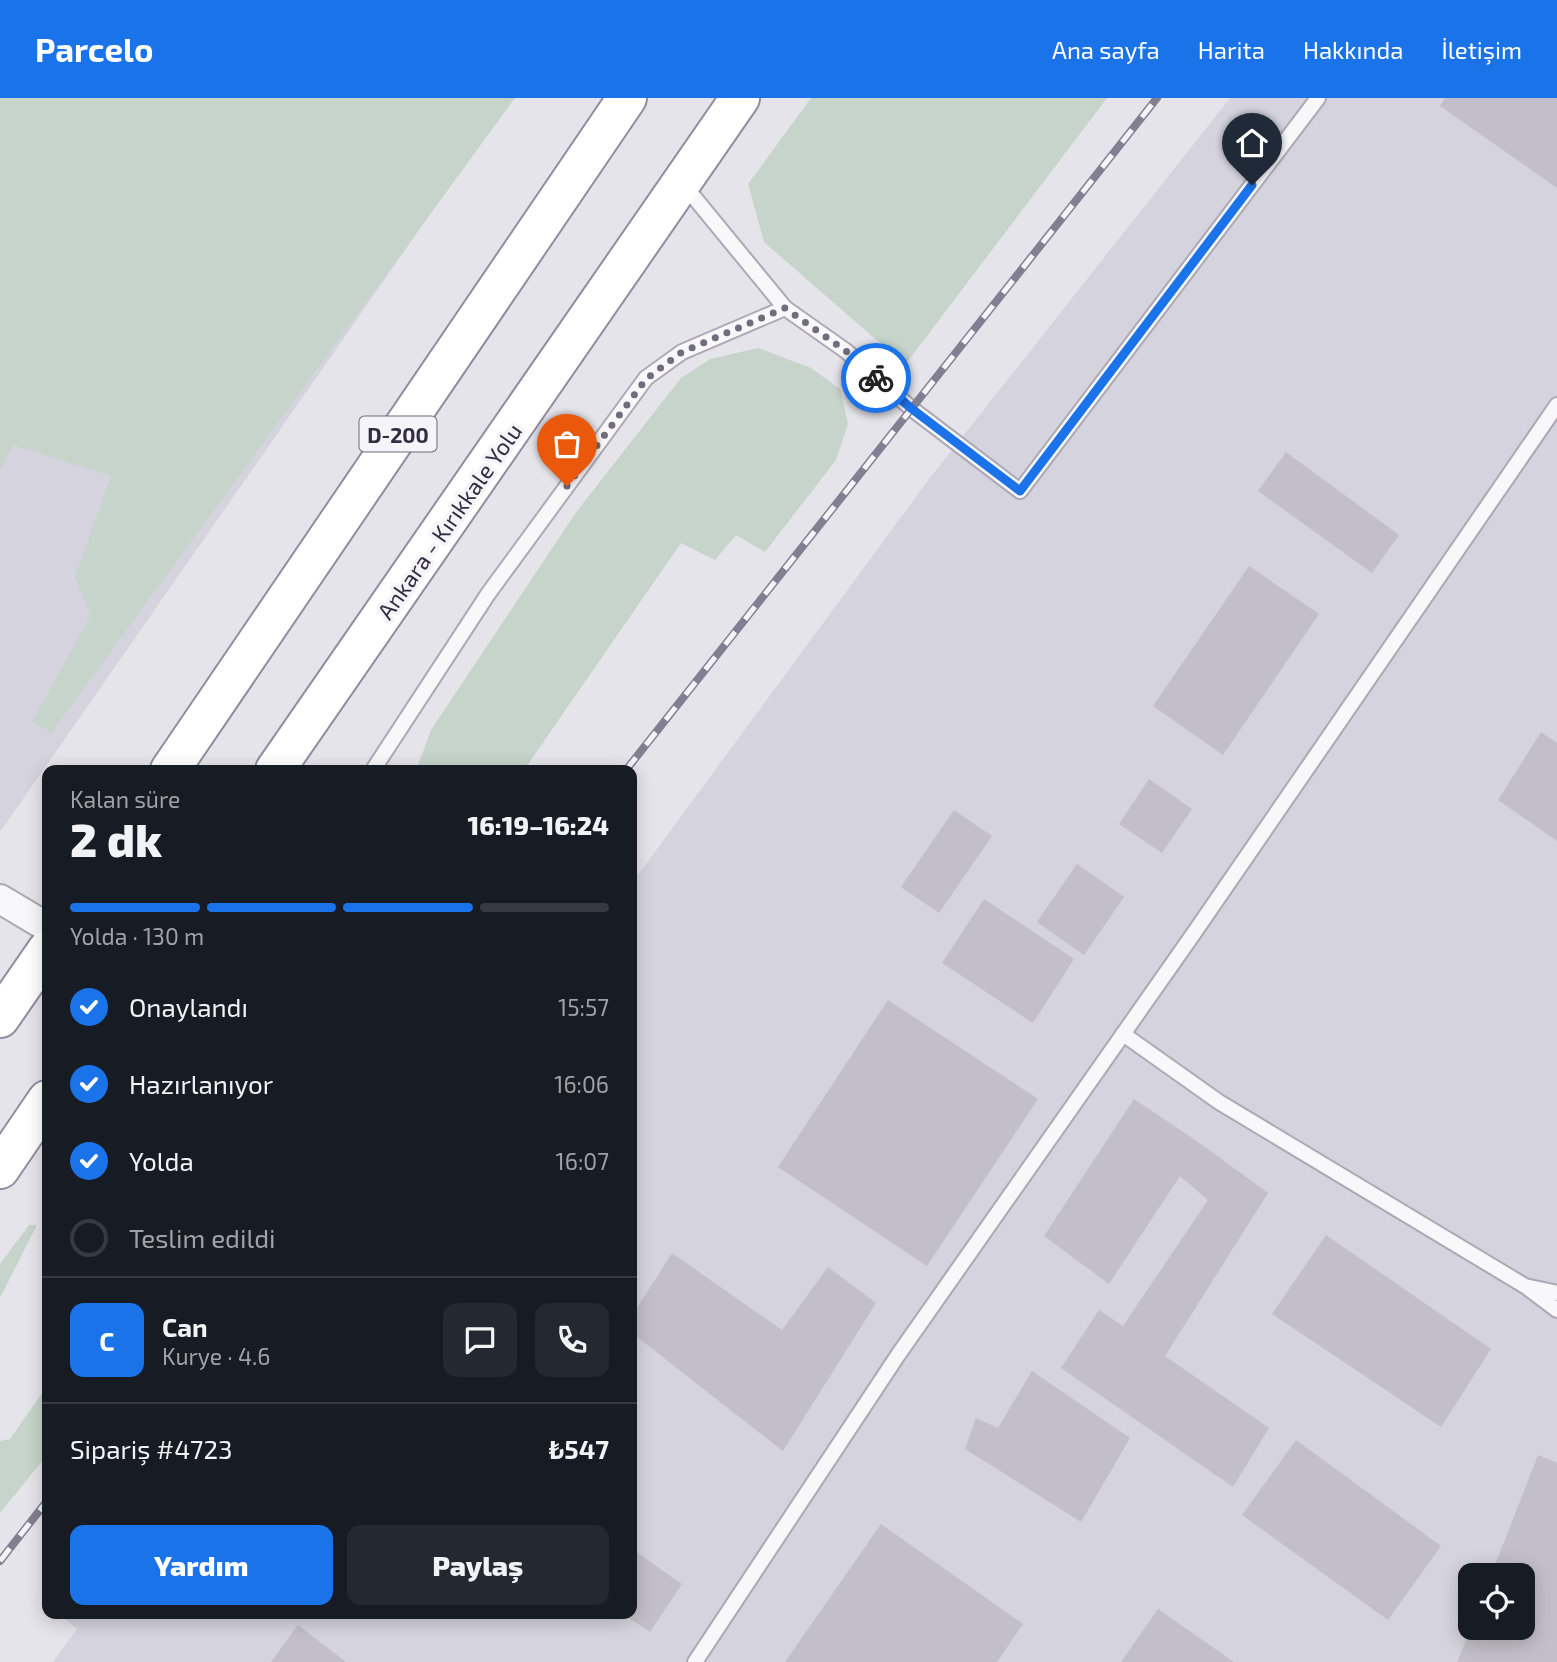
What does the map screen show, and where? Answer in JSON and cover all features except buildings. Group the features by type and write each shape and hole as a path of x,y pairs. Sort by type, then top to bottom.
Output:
{"highway":[{"name":"D-200","path":"173,765 627,98"},
{"name":"Ankara - Kırıkkale Yolu","path":"278,765 740,98"},
{"path":"0,1018 42,957"},
{"path":"0,1169 42,1107"}],"street":[{"path":"0,899 42,924"}],"lane":[{"path":"683,184 785,308 846,351 912,409 1020,491 1318,98"},
{"path":"376,765 488,594 646,379 682,352 785,308"},
{"path":"699,1660 898,1355 1557,405"},
{"path":"1123,1034 1219,1102 1525,1286 1557,1310"},
{"path":"1525,1286 1557,1293"}],"shaded area":[{"path":"0,98 511,98 47,765 42,765 42,772 0,832"},
{"path":"0,98 515,98 52,732 32,722 91,615 75,577 111,476 13,445 0,470"},
{"path":"811,98 1107,98 905,365 764,242 748,184"},
{"path":"1230,98 1557,98 1557,1662 53,1662 77,1629 66,1619 637,1619 637,876 929,479"},
{"path":"758,348 811,368 840,389 848,424 836,460 765,552 736,535 715,560 681,543 527,765 418,765 431,730 577,511 681,378 710,359"},
{"path":"29,1225 37,1225 0,1298 0,1264"},
{"path":"42,1393 42,1461 0,1513 0,1441 10,1439"}],"railway":[{"path":"630,765 1157,98"},
{"path":"0,1561 42,1507"}],"way so far":[{"path":"567,486 646,379 682,352 785,308 846,351 876,378"}],"route":[{"path":"876,378 912,409 1020,491 1252,185"}]}
